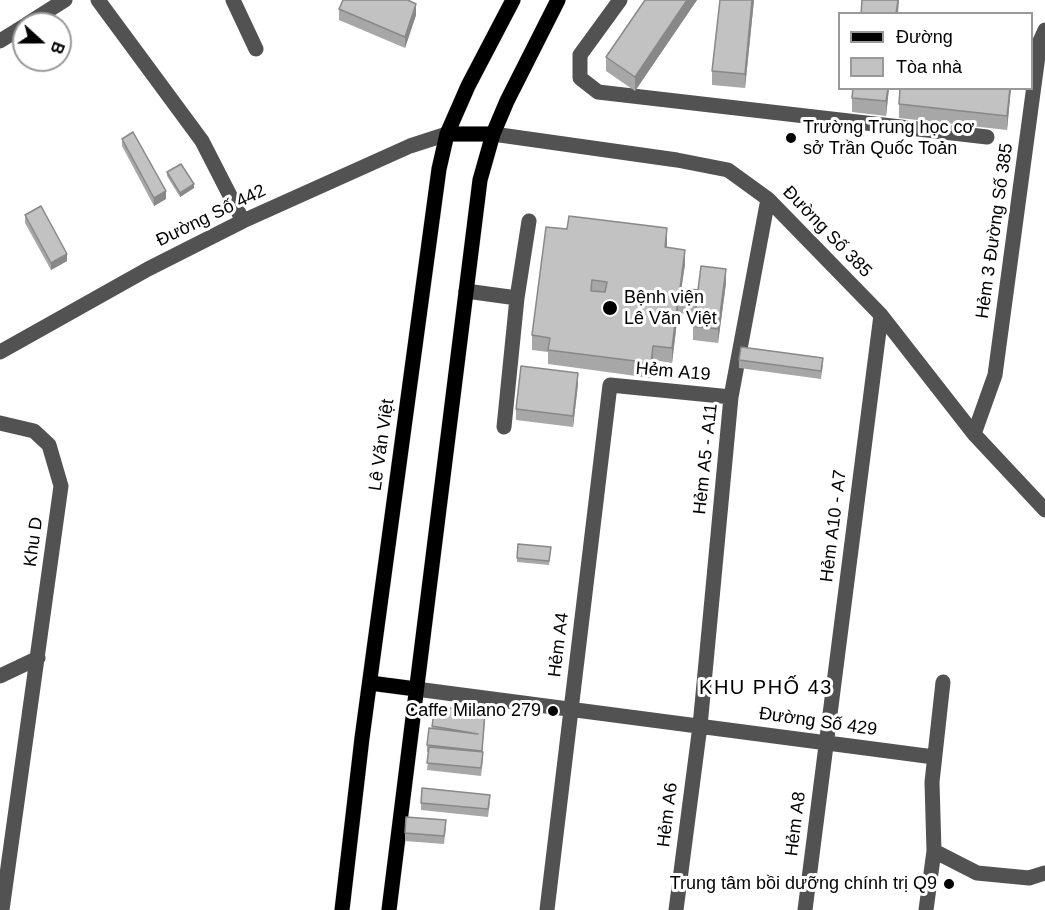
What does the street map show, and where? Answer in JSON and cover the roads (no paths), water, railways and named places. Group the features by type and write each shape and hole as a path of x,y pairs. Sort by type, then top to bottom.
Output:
{"main road":[{"name":"Lê Văn Việt","path":"342,910 439,169 447,134 468,86 513,0"},
{"path":"389,910 480,180 493,134 527,58 558,0"},
{"path":"447,134 493,134"},
{"path":"370,683 416,689"}],"street":[{"path":"46,12 65,0"},
{"path":"99,0 202,141 243,221"},
{"path":"233,0 256,49"},
{"path":"620,0 580,55 580,78 598,92 987,137"},
{"name":"Hẻm 3 Đường Số 385","path":"974,434 995,375 1040,41 1045,30"},
{"name":"Đường Số 442","path":"0,352 148,269 243,221 410,146 447,134"},
{"name":"Đường Số 385","path":"493,134 677,160 728,170 768,199 881,315 974,434 1045,510"},
{"name":"Hẻm A5 - A11","path":"700,726 732,397 768,199"},
{"path":"504,427 517,298 529,221"},
{"path":"466,291 517,298"},
{"name":"Hẻm A10 - A7","path":"826,742 881,315"},
{"name":"Hẻm A19","path":"610,386 732,397"},
{"name":"Hẻm A4","path":"547,910 610,386"},
{"name":"Khu D","path":"0,423 34,431 49,445 61,486 2,910"},
{"path":"0,676 38,658"},
{"path":"926,910 934,851 933,757 943,682"},
{"name":"Đường Số 429","path":"416,689 933,757"},
{"name":"Hẻm A6","path":"676,910 700,726"},
{"name":"Hẻm A8","path":"805,910 826,742"},
{"path":"934,851 977,873 1029,878 1045,873"}],"place":[{"name":"Trường Trung học cơ sở Trần Quốc Toản","path":"791,138"},
{"name":"Bệnh viện Lê Văn Việt","path":"610,308"},
{"name":"Caffe Milano 279","path":"553,711"},
{"name":"Trung tâm bồi dưỡng chính trị Q9","path":"949,884"}],"district":[{"name":"KHU PHỐ 43","path":"766,688"}]}
